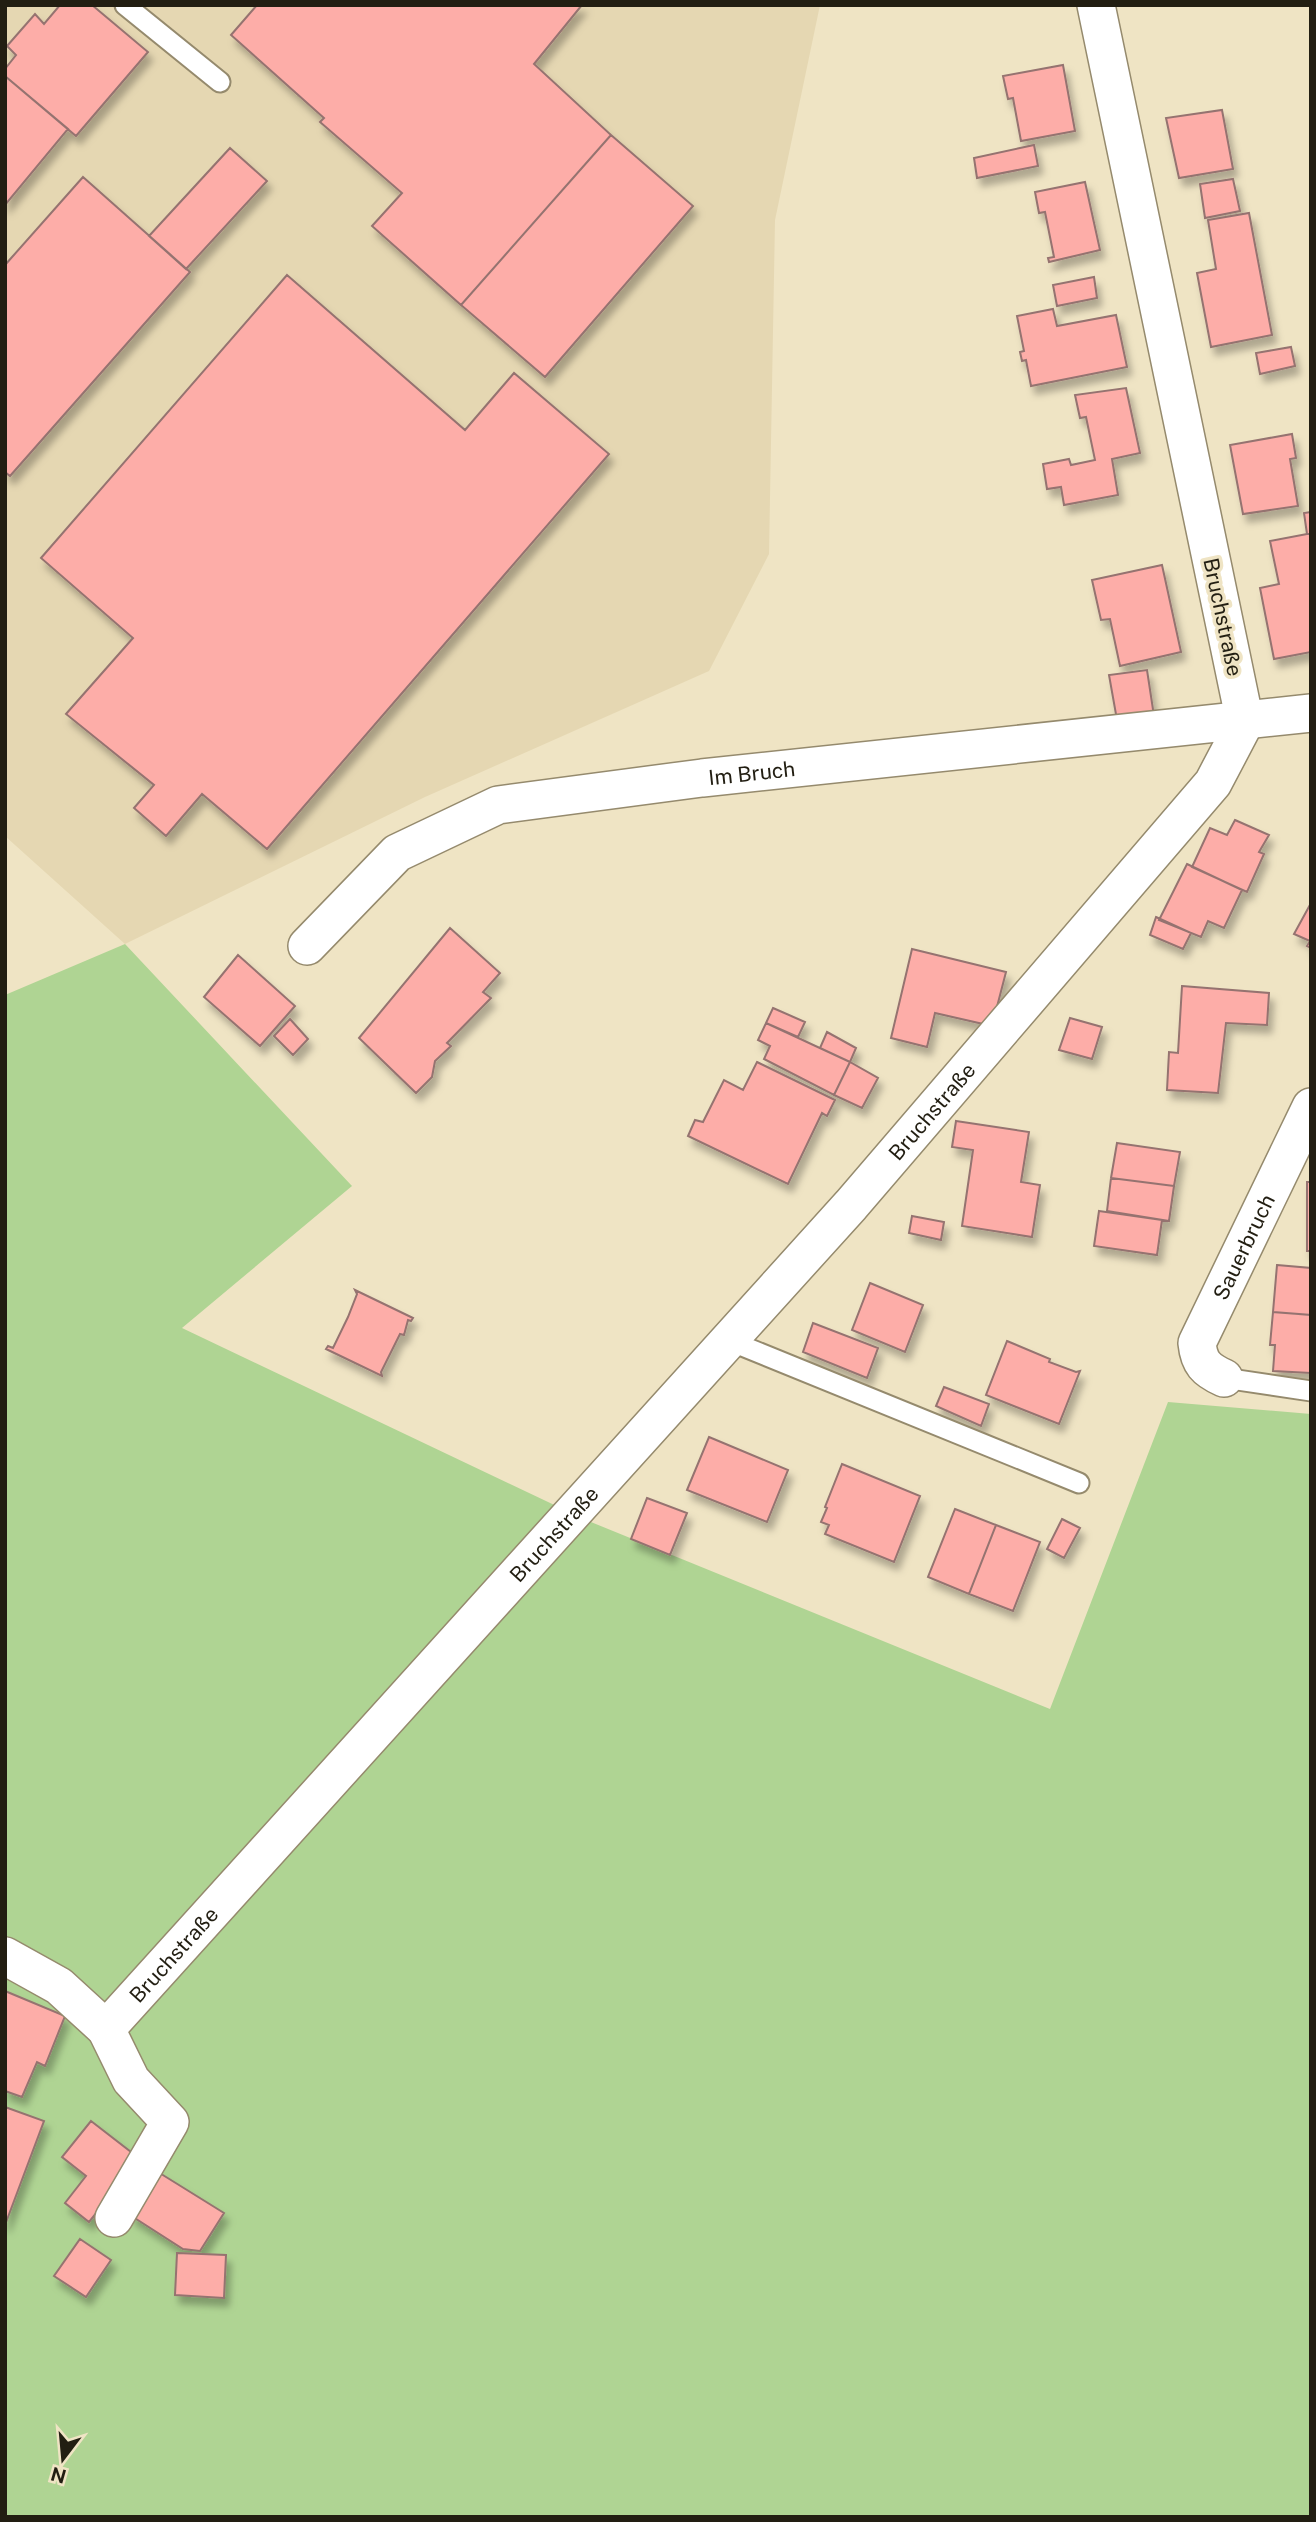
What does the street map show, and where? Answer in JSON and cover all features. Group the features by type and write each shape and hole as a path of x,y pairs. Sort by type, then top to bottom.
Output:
{"street":[{"name":"Bruchstraße","path":"106,2029 851,1205 1213,783 1245,722 1096,5"},
{"path":"1245,722 1311,713"},
{"name":"Im Bruch","path":"307,946 397,853 498,805 702,778 1245,722"},
{"name":"Sauerbruch","path":"1224,1378 1210,1371 1199,1360 1197,1343 1311,1107"},
{"path":"5,1956 59,1986 106,2029 131,2080 170,2122 114,2218"}],"lane":[{"path":"125,5 220,82"},
{"path":"730,1341 1079,1483"},
{"path":"1224,1378 1311,1391"}],"shaded area":[{"path":"5,5 820,5 775,220 769,554 709,671 425,797 125,944 5,836"}],"green space":[{"path":"125,944 352,1186 182,1328 586,1520 1050,1709 1168,1402 1311,1414 1311,2517 5,2517 5,995"}],"building":[{"path":"60,5 92,5 148,52 76,136 5,76 5,69 16,55 7,46 35,14 44,24"},
{"path":"257,5 582,5 534,64 611,135 461,305 372,226 402,193 320,122 324,118 231,35"},
{"path":"1063,65 1075,131 1021,141 1013,98 1008,99 1003,76"},
{"path":"5,76 68,129 5,205"},
{"path":"1222,110 1233,169 1179,178 1166,118"},
{"path":"611,135 693,206 545,377 461,305"},
{"path":"1034,145 1038,166 977,178 974,158"},
{"path":"230,148 267,181 186,269 149,236"},
{"path":"83,177 190,272 10,476 5,472 5,265"},
{"path":"1233,179 1240,211 1205,218 1200,184"},
{"path":"1085,182 1100,250 1049,262 1048,258 1054,257 1045,212 1039,213 1035,192"},
{"path":"1249,213 1272,335 1211,347 1197,273 1216,269 1208,220"},
{"path":"287,275 465,430 514,373 609,454 267,849 202,794 166,836 134,808 154,785 66,714 133,638 41,558"},
{"path":"1094,277 1097,298 1057,306 1053,285"},
{"path":"1053,309 1057,326 1116,315 1127,367 1031,386 1026,360 1022,361 1020,352 1024,351 1017,316"},
{"path":"1291,347 1295,366 1260,374 1256,353"},
{"path":"1126,388 1140,453 1112,459 1118,495 1064,505 1061,487 1047,489 1043,464 1069,459 1071,465 1095,460 1086,417 1080,418 1075,395"},
{"path":"1292,434 1296,458 1290,459 1298,506 1243,514 1230,445"},
{"path":"1311,512 1311,534 1307,534 1304,513"},
{"path":"1311,534 1311,652 1274,659 1260,588 1279,584 1270,541"},
{"path":"1162,565 1181,652 1120,666 1110,619 1101,620 1092,580"},
{"path":"1147,670 1154,716 1117,720 1109,675"},
{"path":"1235,820 1269,835 1259,852 1264,854 1247,892 1192,867 1210,828 1227,835"},
{"path":"1187,864 1242,890 1224,928 1208,921 1201,937 1159,920"},
{"path":"1311,903 1311,948 1307,946 1310,941 1294,934"},
{"path":"1156,917 1191,933 1183,949 1150,935"},
{"path":"450,928 500,973 483,992 491,998 447,1043 451,1046 435,1061 432,1077 416,1093 359,1038"},
{"path":"912,949 1006,972 992,1026 935,1013 927,1047 891,1038"},
{"path":"238,955 295,1006 260,1046 204,997"},
{"path":"1182,986 1269,993 1267,1025 1226,1023 1218,1093 1167,1090 1169,1052 1178,1053"},
{"path":"773,1008 805,1022 798,1037 766,1023"},
{"path":"1070,1018 1102,1027 1092,1059 1059,1050"},
{"path":"290,1019 308,1039 293,1055 274,1036"},
{"path":"766,1023 850,1062 834,1095 764,1059 770,1046 758,1040"},
{"path":"827,1032 856,1048 850,1062 820,1048"},
{"path":"757,1062 835,1100 827,1116 822,1113 788,1184 688,1136 695,1120 703,1122 724,1080 743,1090"},
{"path":"850,1062 878,1078 862,1108 834,1095"},
{"path":"956,1121 1029,1132 1021,1182 1040,1185 1032,1237 962,1226 973,1150 952,1147"},
{"path":"1117,1143 1180,1152 1174,1186 1111,1178"},
{"path":"1111,1178 1174,1186 1169,1221 1107,1211"},
{"path":"1307,1182 1311,1182 1311,1251 1307,1251"},
{"path":"1099,1211 1162,1220 1157,1255 1094,1246"},
{"path":"912,1216 944,1222 941,1240 909,1233"},
{"path":"1277,1265 1311,1268 1311,1315 1273,1312"},
{"path":"870,1283 923,1305 905,1352 852,1330"},
{"path":"355,1290 413,1318 408,1320 404,1335 400,1334 381,1372 382,1376 326,1349 328,1346 333,1348 357,1294"},
{"path":"1273,1312 1311,1315 1311,1373 1273,1371 1275,1345 1270,1345"},
{"path":"813,1323 878,1348 867,1378 803,1352"},
{"path":"1007,1341 1050,1359 1049,1362 1080,1371 1059,1424 986,1395"},
{"path":"944,1387 989,1404 981,1426 936,1406"},
{"path":"709,1437 788,1470 767,1522 687,1490"},
{"path":"842,1464 920,1496 894,1562 825,1534 829,1525 821,1522"},
{"path":"647,1498 687,1513 670,1555 631,1539"},
{"path":"955,1509 996,1525 969,1594 928,1577"},
{"path":"1062,1519 1080,1528 1064,1558 1047,1549"},
{"path":"996,1525 1040,1542 1013,1611 969,1594"},
{"path":"5,1991 65,2016 45,2066 37,2062 22,2097 5,2091"},
{"path":"5,2107 44,2121 5,2225"},
{"path":"91,2121 140,2159 89,2222 65,2203 86,2176 62,2157"},
{"path":"158,2172 224,2213 200,2251 183,2249 130,2215"},
{"path":"80,2239 111,2260 86,2297 54,2276"},
{"path":"177,2253 226,2255 224,2298 175,2295"}]}
